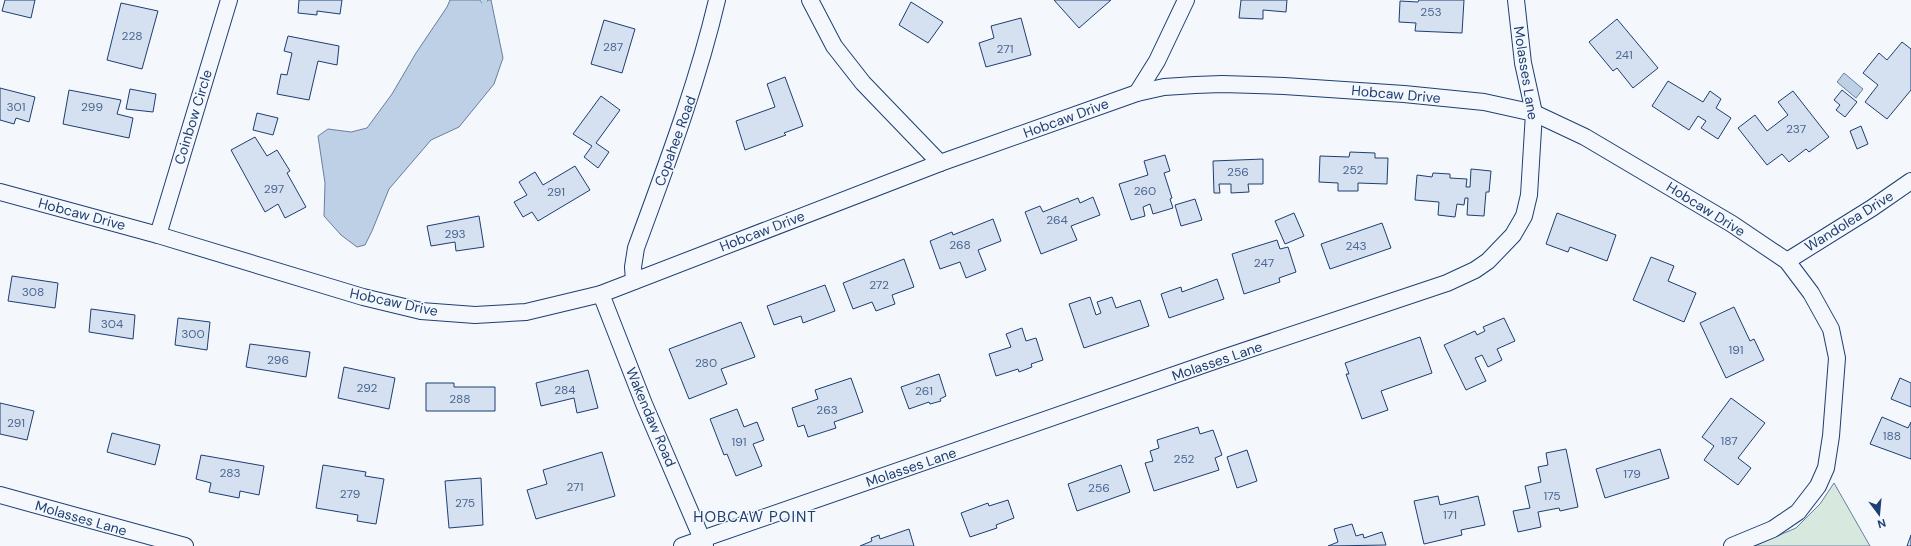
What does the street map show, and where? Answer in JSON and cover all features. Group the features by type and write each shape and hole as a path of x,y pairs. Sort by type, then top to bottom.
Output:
{"street":[{"name":"Coinbow Circle","path":"158,235 229,0"},
{"name":"Copahee Road","path":"634,281 633,267 636,248 687,109 700,68 717,0"},
{"path":"810,0 834,46 863,82 940,163"},
{"path":"1137,93 1157,61 1186,0"},
{"name":"Molasses Lane","path":"682,546 703,543 1220,359 1439,285 1476,270 1488,261 1513,235 1524,216 1529,195 1534,113 1524,63 1516,0"},
{"name":"Hobcaw Drive","path":"0,192 158,235 363,297 421,311 475,315 520,313 601,294 940,163 1137,93 1164,87 1202,84 1284,86 1404,94 1484,102 1534,113 1590,140 1721,217 1787,261 1811,294 1831,330 1837,358 1831,436 1826,468 1818,486 1798,512 1773,529 1732,546"},
{"name":"Wandolea Drive","path":"1787,261 1872,208 1911,181"},
{"name":"Wakendaw Road","path":"601,294 644,404 703,543"},
{"name":"Molasses Lane","path":"0,495 185,546"}],"shaded area":[{"path":"1834,483 1870,546 1754,546 1796,528 1820,504"}],"water":[{"path":"450,0 480,0 484,6 488,0 491,0 503,58 494,84 459,127 431,140 389,189 365,245 357,247 341,235 324,216 325,183 318,136 328,129 351,132 367,128 392,94"},
{"path":"1844,73 1863,89 1856,98 1837,82"}],"building":[{"path":"5,0 35,0 31,18 2,11"},
{"path":"299,0 342,0 340,14 317,11 317,15 298,13"},
{"path":"1054,0 1111,0 1079,28"},
{"path":"1241,0 1287,0 1286,12 1263,10 1263,19 1239,18"},
{"path":"1419,0 1464,0 1462,33 1415,31 1416,23 1399,22 1400,1 1418,2"},
{"path":"911,2 943,22 928,43 899,25"},
{"path":"121,3 158,11 142,69 107,60"},
{"path":"1021,18 1031,55 986,67 979,43 994,38 991,26"},
{"path":"1617,19 1658,68 1633,88 1617,68 1613,71 1589,42"},
{"path":"604,20 635,29 622,73 591,64"},
{"path":"288,36 339,46 337,65 318,61 309,100 277,94 281,74 287,75 292,53 284,51"},
{"path":"1902,42 1911,49 1911,90 1887,119 1865,102 1878,85 1863,73 1879,53 1887,60"},
{"path":"785,77 803,126 784,133 786,135 745,150 736,121 775,107 767,84"},
{"path":"1668,81 1703,102 1710,91 1721,99 1716,108 1731,118 1718,139 1701,128 1706,121 1698,116 1689,130 1652,106"},
{"path":"0,88 35,97 29,122 16,118 14,124 0,120"},
{"path":"130,89 156,94 153,112 126,109"},
{"path":"69,90 121,100 117,114 133,118 129,138 63,124"},
{"path":"1842,90 1857,102 1845,117 1836,110 1840,105 1834,100"},
{"path":"1793,91 1829,137 1809,152 1806,149 1789,162 1782,154 1767,165 1738,128 1755,115 1767,131 1788,115 1778,102"},
{"path":"601,96 620,110 596,143 609,152 598,168 584,157 592,146 573,134"},
{"path":"257,113 278,118 273,135 253,130"},
{"path":"1861,126 1868,144 1857,149 1850,131"},
{"path":"255,137 267,156 277,150 290,171 287,173 306,207 285,218 278,204 265,212 231,150"},
{"path":"1350,152 1375,153 1375,158 1388,158 1387,184 1358,183 1358,191 1338,191 1338,183 1319,182 1320,156 1349,157"},
{"path":"1165,155 1170,171 1164,173 1172,198 1170,199 1173,208 1153,214 1150,204 1143,207 1145,216 1131,220 1119,184 1148,175 1144,161"},
{"path":"1263,159 1263,184 1248,184 1249,192 1231,193 1231,184 1219,184 1220,193 1214,193 1213,161"},
{"path":"575,166 590,190 538,221 532,212 523,217 514,202 527,195 519,182 535,172 543,185"},
{"path":"1471,169 1491,171 1489,192 1486,192 1484,216 1467,215 1468,198 1465,198 1464,205 1457,204 1455,217 1438,215 1439,202 1415,200 1417,175 1432,177 1433,173 1450,174 1450,178 1467,179 1466,187 1470,187"},
{"path":"1093,197 1100,215 1071,226 1077,240 1041,254 1025,212 1040,206 1043,212 1078,198 1080,203"},
{"path":"1195,199 1202,220 1181,226 1175,205"},
{"path":"1294,213 1304,236 1285,244 1275,221"},
{"path":"1557,213 1616,235 1607,261 1570,247 1568,252 1546,244"},
{"path":"479,216 484,247 456,251 455,242 431,246 427,226"},
{"path":"993,219 1001,241 978,250 986,270 966,278 960,262 940,269 930,241 952,232 953,235"},
{"path":"1382,223 1391,248 1330,269 1321,244"},
{"path":"1277,240 1280,249 1288,247 1296,272 1279,278 1280,282 1244,294 1232,254"},
{"path":"1651,257 1674,266 1668,281 1696,293 1684,322 1633,300"},
{"path":"904,259 914,287 892,295 895,304 876,311 872,302 853,309 843,283"},
{"path":"12,276 58,283 55,308 8,301"},
{"path":"1217,279 1224,299 1169,318 1161,294 1181,287 1182,292"},
{"path":"825,285 835,311 803,323 801,316 774,325 767,306"},
{"path":"1090,297 1096,315 1101,313 1097,302 1112,297 1116,308 1140,300 1149,326 1084,348 1069,304"},
{"path":"1734,307 1750,341 1754,339 1764,360 1726,378 1700,323"},
{"path":"91,309 135,315 133,339 89,332"},
{"path":"178,318 210,322 207,350 175,345"},
{"path":"1504,318 1515,341 1497,349 1502,360 1488,367 1482,355 1475,358 1486,381 1466,390 1444,345 1475,331 1477,335 1485,331 1483,327"},
{"path":"741,322 755,357 721,369 727,384 689,399 669,349"},
{"path":"1022,328 1026,341 1036,338 1043,360 1031,364 1032,367 1019,372 1018,369 996,376 989,354 1011,347 1006,334"},
{"path":"1420,337 1432,373 1381,391 1388,410 1362,419 1346,374 1349,374 1345,363"},
{"path":"250,344 310,352 306,377 246,367"},
{"path":"344,367 395,378 389,409 338,398"},
{"path":"588,370 598,408 577,413 574,398 541,406 536,383"},
{"path":"939,374 946,396 940,399 941,401 930,404 929,402 909,409 901,387"},
{"path":"851,378 863,412 834,422 836,428 808,437 804,425 798,427 792,408 818,399 815,390"},
{"path":"1900,378 1911,383 1911,407 1891,399"},
{"path":"426,383 454,383 454,387 495,387 495,411 426,411"},
{"path":"1731,398 1765,423 1738,458 1751,468 1738,485 1704,460 1714,446 1702,437"},
{"path":"0,403 34,411 27,440 0,434"},
{"path":"737,409 744,427 757,422 764,440 753,444 762,466 736,476 727,454 724,455 710,419"},
{"path":"1882,417 1908,428 1911,422 1911,459 1870,444"},
{"path":"1198,427 1200,434 1213,430 1222,455 1215,458 1219,470 1154,491 1145,463 1153,461 1150,451 1159,448 1157,440"},
{"path":"112,433 160,445 155,465 107,452"},
{"path":"1566,449 1578,507 1560,511 1559,508 1538,512 1541,527 1518,532 1513,511 1530,508 1525,486 1541,482 1538,467 1548,465 1546,453"},
{"path":"1660,449 1669,478 1605,498 1596,469"},
{"path":"1247,450 1257,481 1237,488 1227,457"},
{"path":"602,452 615,496 536,519 527,490 547,484 543,470"},
{"path":"201,455 264,466 259,495 240,491 239,498 209,492 211,483 196,479"},
{"path":"323,465 366,472 365,476 384,479 376,524 357,521 358,515 316,508"},
{"path":"1121,465 1130,492 1077,511 1068,484"},
{"path":"481,478 483,525 449,528 445,481"},
{"path":"1438,496 1440,505 1478,496 1485,525 1461,530 1462,535 1424,544 1414,501"},
{"path":"1008,500 1014,518 996,525 997,528 970,537 961,513 988,503 989,506"},
{"path":"1352,524 1356,536 1363,534 1364,538 1382,532 1386,545 1328,546 1338,542 1334,529"},
{"path":"909,529 914,546 860,546 872,541 871,538 879,535 880,539"},
{"path":"1911,535 1911,546 1907,546"}],"waterway":[{"path":"484,0 485,6"}],"district":[{"name":"HOBCAW POINT","path":"755,517"}]}
